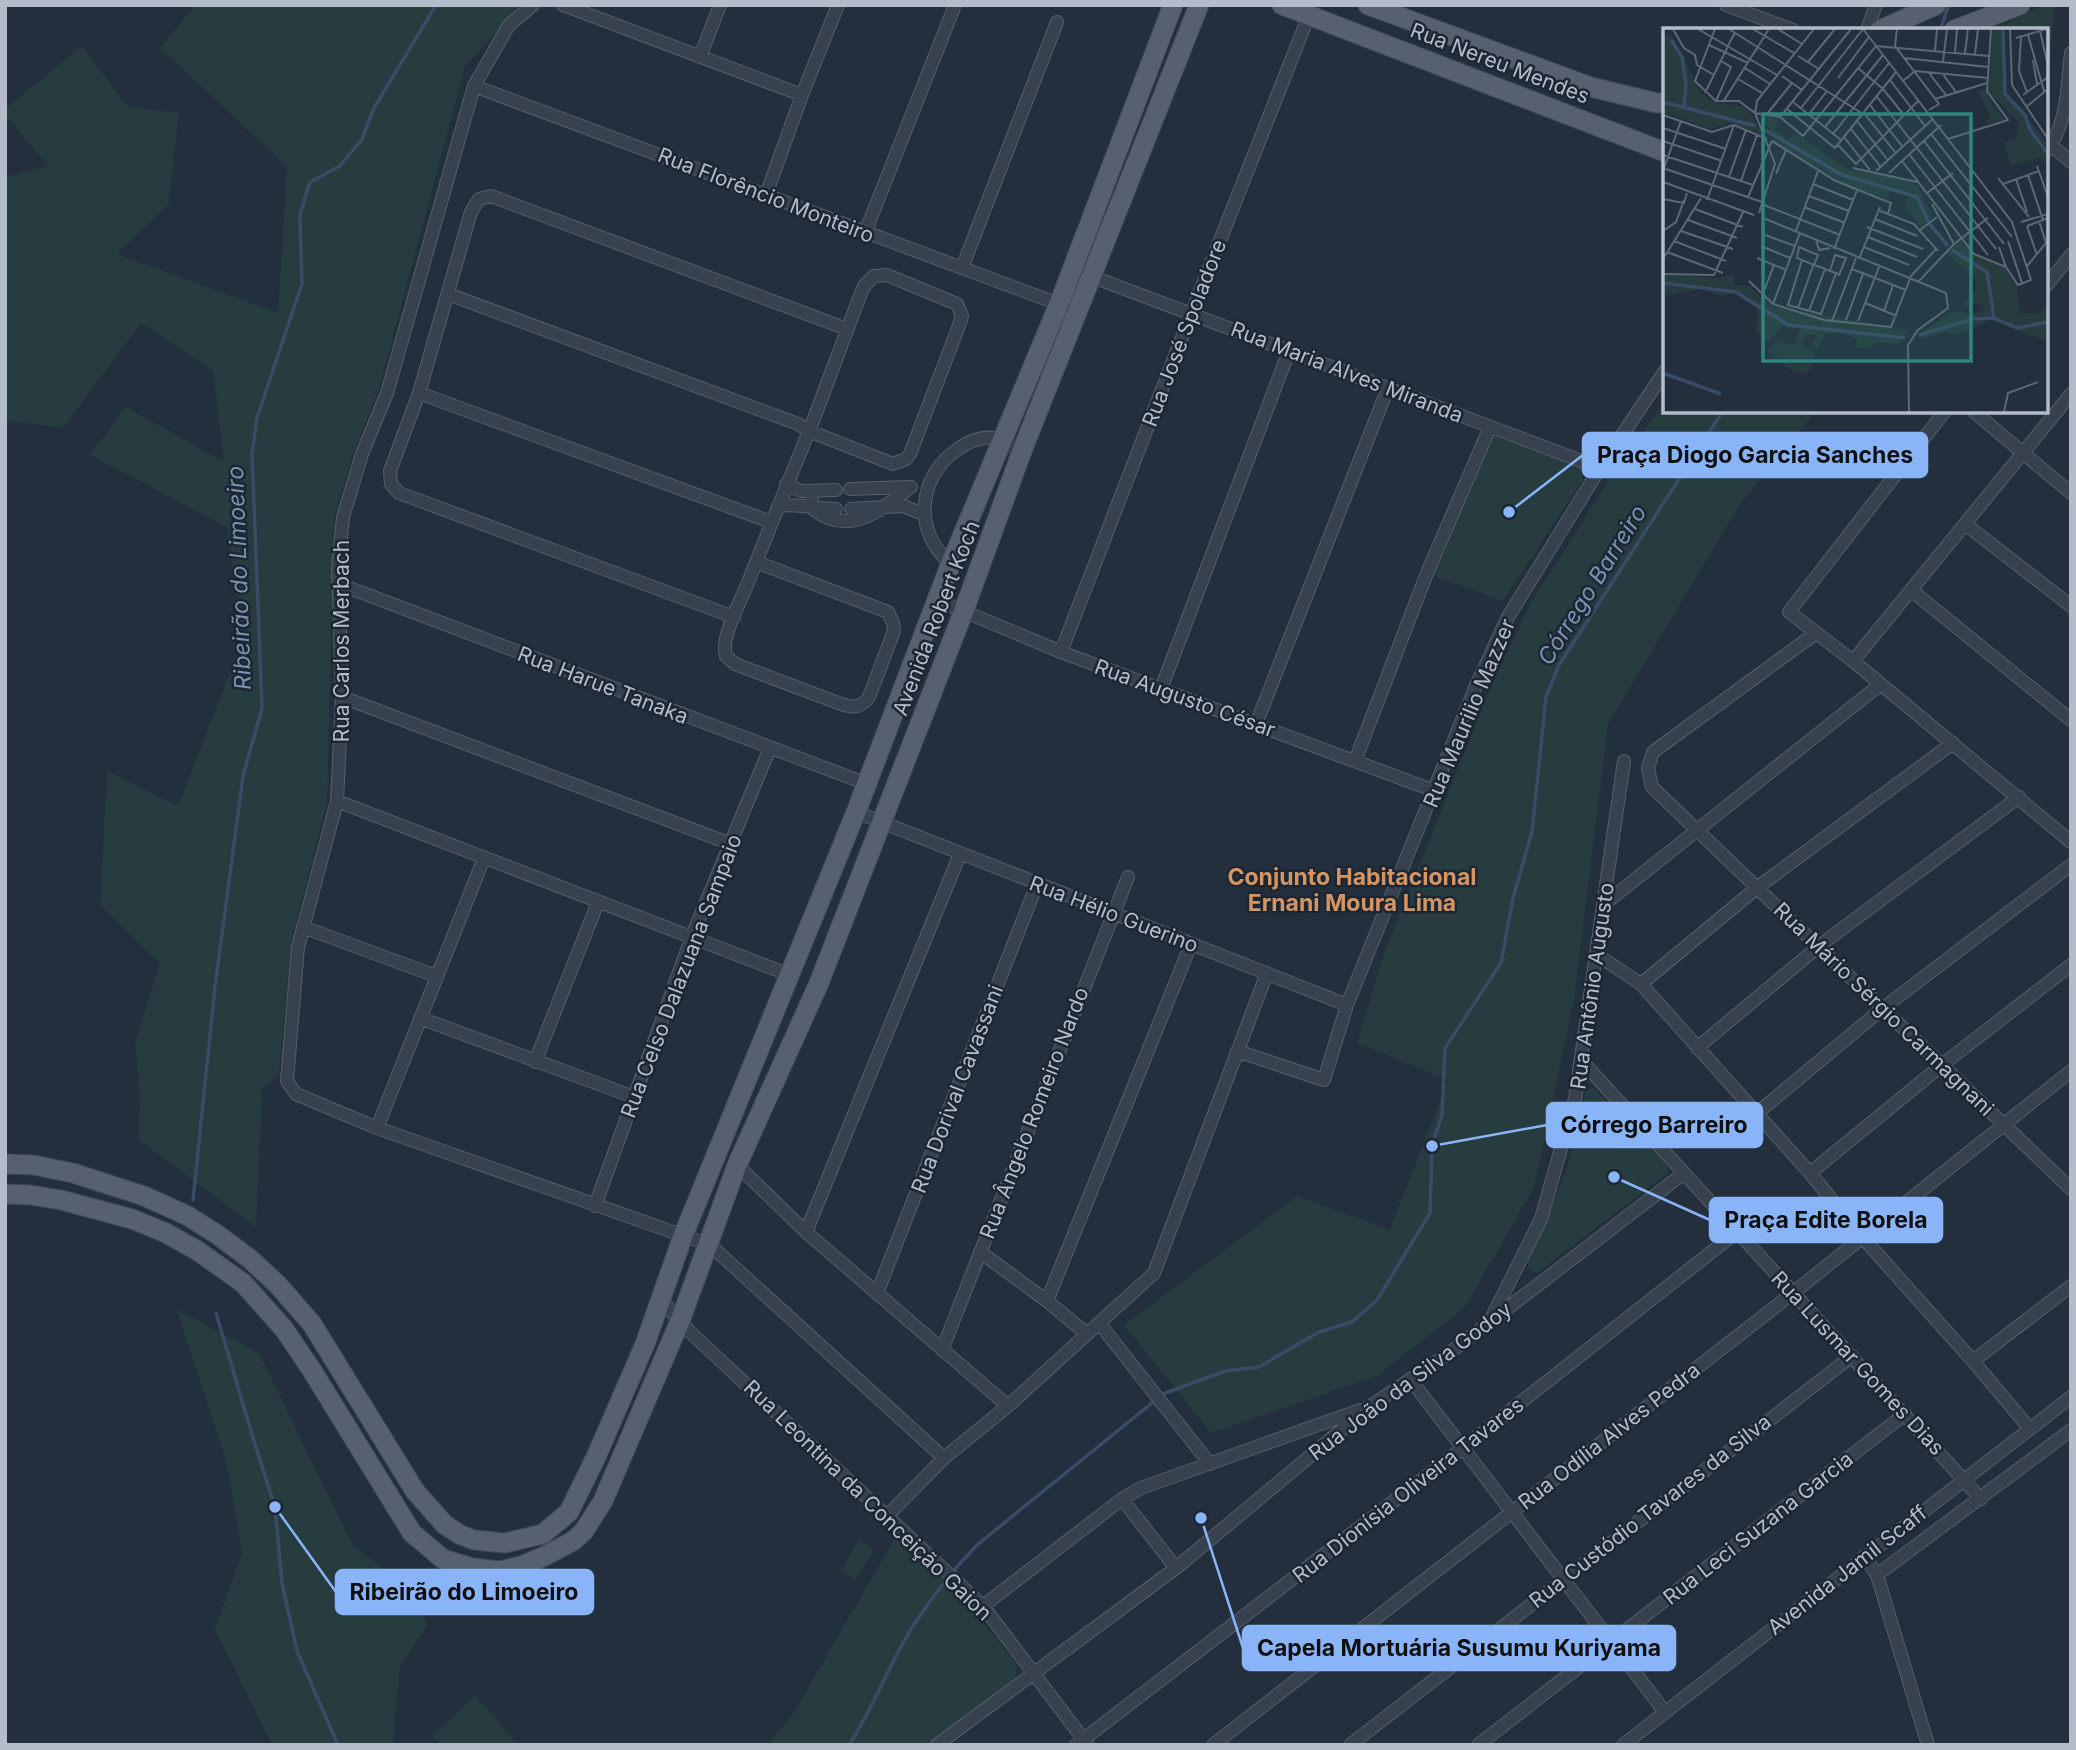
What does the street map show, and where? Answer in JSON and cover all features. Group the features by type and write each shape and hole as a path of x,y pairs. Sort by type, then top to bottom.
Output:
{"main road":[{"name":"Avenida Robert Koch","path":"5,1164 33,1165 73,1173 144,1196 188,1216 250,1259 278,1285 312,1324 415,1491 445,1525 474,1540 505,1544 543,1534 569,1512 640,1357 682,1236 856,812 951,563 1059,304 1173,5"},
{"name":"Avenida Robert Koch","path":"5,1194 61,1200 132,1219 166,1233 198,1251 243,1283 299,1350 412,1533 443,1559 473,1568 500,1571 521,1566 562,1547 584,1531 603,1501 680,1321 737,1165 819,983 963,612 1022,451 1199,5"},
{"name":"Rua Nereu Mendes","path":"1282,5 1634,139 1663,137"},
{"name":"Rua Nereu Mendes","path":"1368,5 1591,87 1663,103"},
{"path":"1894,5 1911,16"},
{"path":"1885,28 1936,5"},
{"path":"1959,28 2020,5"},
{"path":"1369,38 1402,42 1406,38 1408,27 1398,16"},
{"path":"1634,139 1663,151"}],"street":[{"name":"Rua Carlos Merbach","path":"533,5 509,25 474,86 387,393 362,454 345,509 340,544 342,698 337,801 296,960 287,1081 296,1094 377,1128 710,1245"},
{"path":"563,5 802,95"},
{"path":"701,57 720,5"},
{"path":"766,195 838,5"},
{"path":"865,233 955,5"},
{"path":"1726,5 1785,28"},
{"path":"1868,28 1876,5"},
{"name":"Rua José Spoladore","path":"1061,652 1309,15"},
{"path":"962,268 1057,22"},
{"path":"2071,54 2065,111 2049,148 2071,162"},
{"name":"Rua Florêncio Monteiro","path":"474,86 1079,313"},
{"path":"734,617 399,493 391,484 390,471 419,393 471,212 476,202 484,197 496,198 847,329"},
{"path":"2048,284 2071,256"},
{"path":"448,294 798,424 809,431 888,464 899,463 910,453 960,323 961,310 957,304 887,275 874,276 864,286 809,431 786,484 724,643 726,656 735,664 841,704 854,707 863,704 869,697 894,631 891,617 883,609 756,562"},
{"name":"Rua Maria Alves Miranda","path":"1093,277 1600,468"},
{"path":"1161,689 1289,351"},
{"name":"Rua Maurilio Mazzer","path":"1237,1051 1324,1080 1347,1004 1475,688 1508,617 1600,468 1663,374"},
{"path":"1256,724 1388,388"},
{"path":"419,393 771,522"},
{"path":"1853,661 2071,394"},
{"path":"1943,413 1789,612 1853,661 2071,842"},
{"path":"1975,413 2071,493"},
{"path":"1355,761 1427,573 1490,427"},
{"path":"951,563 938,551 923,514 931,477 950,454 981,438 1001,440 1022,451"},
{"path":"810,491 813,509 825,518 837,522 858,520 931,477"},
{"path":"786,484 797,490 836,490"},
{"path":"850,489 911,487"},
{"path":"778,506 836,509"},
{"path":"851,509 908,507 923,514"},
{"path":"1965,524 2071,606"},
{"name":"Rua Harue Tanaka","path":"339,584 867,784"},
{"path":"1911,590 2071,720"},
{"name":"Rua Augusto César","path":"937,600 1061,652 1435,791"},
{"name":"Rua Mário Sérgio Carmagnani","path":"1816,633 1653,752 1648,768 1652,787 1698,828 1882,1009 2069,1185"},
{"path":"1604,905 1881,684"},
{"path":"342,698 731,844"},
{"path":"1642,984 1758,887 1953,743"},
{"name":"Rua Celso Dalazuana Sampaio","path":"595,1206 692,936 770,748"},
{"name":"Rua Antônio Augusto","path":"1491,1321 1541,1219 1576,1099 1624,761"},
{"path":"1697,1048 1819,946 2019,797"},
{"path":"337,801 790,975"},
{"name":"Rua Hélio Guerino","path":"856,812 1347,1004"},
{"path":"806,1233 960,854"},
{"path":"377,1128 484,858"},
{"path":"1756,1114 1882,1009 2071,864"},
{"name":"Rua Ângelo Romeiro Nardo","path":"942,1350 1128,877"},
{"name":"Rua Dorival Cavassani","path":"877,1293 1037,884"},
{"path":"535,1062 598,902"},
{"path":"303,927 436,976"},
{"path":"1047,1301 1191,944"},
{"path":"1596,954 1642,984 1810,1173 1863,1238 2030,1429"},
{"path":"1810,1173 1942,1065 2071,965"},
{"path":"887,1516 944,1458 1008,1406 1154,1273 1267,973"},
{"path":"421,1018 634,1097"},
{"name":"Rua Lusmar Gomes Dias","path":"1581,1060 1982,1499"},
{"name":"Rua Odília Alves Pedra","path":"1213,1745 1793,1293 2071,1071"},
{"path":"737,1165 806,1233 1008,1406"},
{"name":"Rua João da Silva Godoy","path":"937,1745 1176,1568 1369,1407 1491,1321 1684,1173"},
{"name":"Rua Dionísia Oliveira Tavares","path":"1082,1743 1738,1231"},
{"path":"710,1245 944,1458"},
{"path":"980,1252 1087,1334"},
{"path":"1973,1361 2071,1286"},
{"name":"Rua Leontina da Conceição Gaion","path":"661,1300 680,1321 983,1605 1082,1743"},
{"path":"1099,1323 1210,1464"},
{"name":"Rua Custódio Tavares da Silva","path":"1350,1745 1852,1356"},
{"path":"1410,1379 1665,1712"},
{"name":"Avenida Jamil Scaff","path":"1623,1745 2071,1397"},
{"path":"983,1605 1122,1499 1141,1488 1369,1407"},
{"name":"Rua Leci Suzana Garcia","path":"1478,1745 1905,1414"},
{"name":"Avenida Jamil Scaff","path":"1877,1575 2071,1430"},
{"path":"1122,1499 1176,1568"},
{"path":"1864,1556 1877,1575 1928,1745"}],"green space":[{"path":"195,5 521,5 465,66 379,389 353,453 334,517 327,803 291,942 279,1074 262,1089 256,1227 139,1140 140,1093 135,1042 160,964 100,905 107,771 178,806 242,642 227,527 90,455 126,407 224,462 213,371 141,323 63,428 5,420 5,177 48,166 5,114 5,109 82,46 128,107 179,113 168,205 117,254 278,313 287,166 160,48"},
{"path":"2043,5 2055,5 2048,78 2048,28 1997,28"},
{"path":"1663,404 1663,413 1814,413 1739,506 1608,724 1574,1000 1534,1187 1465,1307 1377,1376 1211,1433 1124,1325 1297,1196 1390,1230 1448,1080 1357,1043 1384,954 1489,691 1532,601 1606,485"},
{"path":"1491,435 1583,468 1582,481 1503,601 1427,573"},
{"path":"1594,1088 1665,1161 1669,1172 1537,1273 1528,1267 1528,1259 1566,1172 1587,1089"},
{"path":"176,1309 259,1353 353,1546 385,1569 422,1610 427,1625 400,1667 394,1745 272,1745 215,1629 242,1553 226,1460"},
{"path":"895,1538 960,1595 1017,1664 1016,1678 927,1745 767,1745 793,1714"},
{"path":"858,1540 874,1549 856,1580 841,1571"},
{"path":"475,1696 519,1745 441,1745 432,1736"}],"waterway":[{"name":"Ribeirão do Limoeiro","path":"193,1200 215,987 243,776 262,708 252,454 257,418 302,284 300,214 310,182 340,166 362,139 374,108 436,5"},
{"name":"Córrego Barreiro","path":"1941,28 1949,5"},
{"name":"Córrego Barreiro","path":"849,1745 913,1626 943,1584 977,1545 1163,1394 1225,1371 1259,1367 1319,1332 1352,1322 1377,1300 1430,1213 1432,1146 1442,1114 1445,1048 1501,963 1513,898 1532,832 1546,697 1559,665 1722,413"},
{"name":"Ribeirão do Limoeiro","path":"216,1313 275,1507 282,1583 297,1651 338,1745"}],"place":[{"name":"Praça Diogo Garcia Sanches","path":"1509,512"},
{"name":"Córrego Barreiro","path":"1432,1146"},
{"name":"Praça Edite Borela","path":"1614,1177"},
{"name":"Ribeirão do Limoeiro","path":"275,1507"},
{"name":"Capela Mortuária Susumu Kuriyama","path":"1201,1518"}],"district":[{"name":"Conjunto Habitacional Ernani Moura Lima","path":"1352,890"}]}
